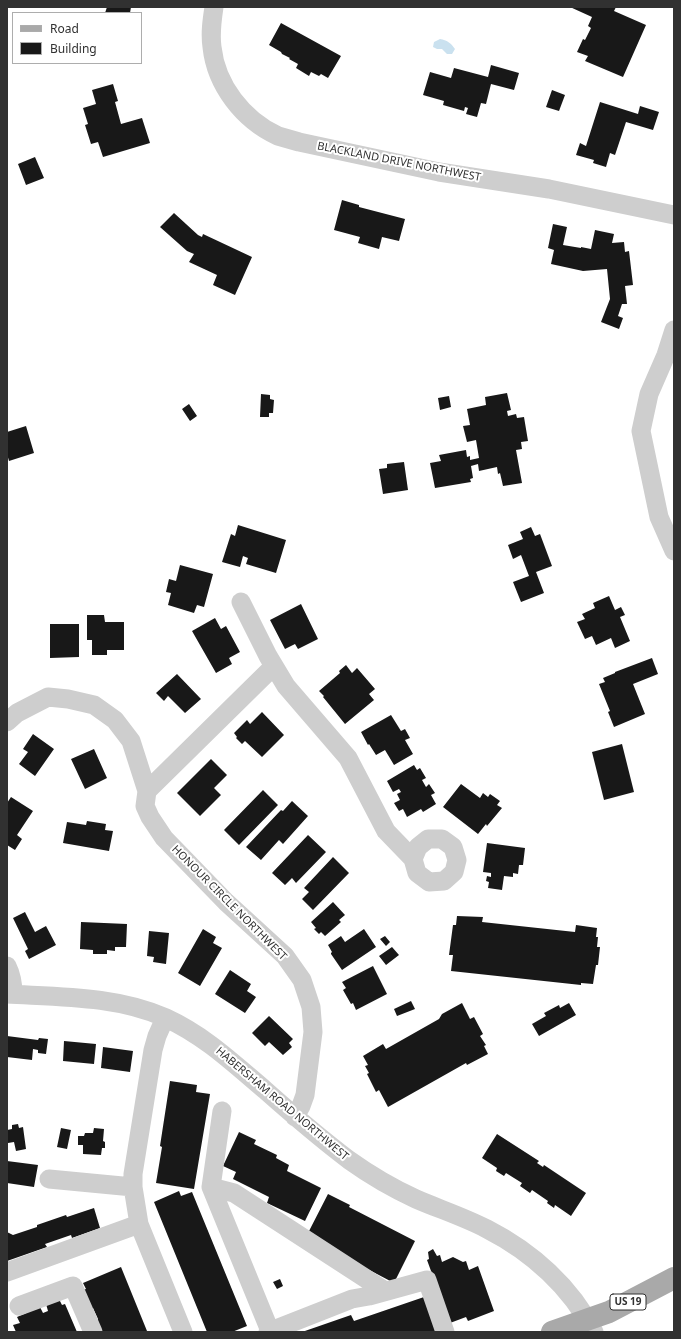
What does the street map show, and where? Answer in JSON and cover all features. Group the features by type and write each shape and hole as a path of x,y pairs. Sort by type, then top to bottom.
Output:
{"main road":[{"name":"US 19","path":"552,1332 590,1326 608,1312 674,1278"}],"street":[{"name":"BLACKLAND DRIVE NORTHWEST","path":"214,7 211,28 212,47 216,66 222,82 232,99 245,114 260,126 279,136 299,142 439,172 549,189 674,215"},
{"path":"674,330 666,355 649,394 641,431 659,516 674,551"},
{"path":"241,602 286,686 348,758 386,831 413,859"},
{"path":"147,791 274,666"},
{"name":"HONOUR CIRCLE NORTHWEST","path":"7,722 17,713 48,697 68,699 94,705 115,720 131,741 147,791 145,806 150,817 164,838 226,902 285,956 302,980 311,1007 313,1032 305,1095 295,1117"},
{"path":"7,966 11,974 13,985 10,994"},
{"name":"HABERSHAM ROAD NORTHWEST","path":"10,994 105,1001 137,1008 165,1018 193,1032 216,1048 295,1117 350,1160 382,1182 415,1198 486,1228 519,1247 539,1262 557,1280 573,1299 590,1326"},
{"path":"165,1018 153,1050 133,1174 133,1187 139,1224 183,1332"},
{"path":"222,1111 211,1187 269,1332 352,1299 385,1292 427,1280 445,1332"},
{"path":"49,1179 133,1187"},
{"path":"211,1187 234,1193 385,1292"},
{"path":"7,1272 139,1224"},
{"path":"19,1306 74,1286 93,1332"}],"water":[{"path":"440,39 450,43 455,49 452,54 447,54 442,49 433,47 434,42"}],"building":[{"path":"107,7 131,7 130,12 105,12"},
{"path":"570,7 616,7 614,11 646,25 623,77 585,61 588,56 577,52 583,39 585,40 591,28 588,26 592,17"},
{"path":"281,23 341,56 328,78 321,74 319,76 311,72 309,76 296,68 298,64 269,45"},
{"path":"491,65 519,73 514,90 491,84 486,104 481,103 477,117 466,114 468,108 465,107 464,111 443,105 444,101 423,95 430,72 451,78 454,68 488,77"},
{"path":"113,84 118,101 115,102 121,124 142,118 150,143 103,157 98,142 91,144 85,125 88,124 83,108 96,104 92,90"},
{"path":"552,90 565,95 559,111 546,107"},
{"path":"600,102 638,114 640,106 659,112 653,130 626,122 615,155 610,153 606,167 593,163 594,160 576,155 580,143 586,146"},
{"path":"35,157 44,178 26,185 18,164"},
{"path":"342,200 359,205 359,207 405,219 399,241 382,237 379,249 358,243 360,237 334,230"},
{"path":"174,213 198,235 202,237 203,234 252,257 235,295 213,285 217,275 189,262 194,254 187,251 160,227"},
{"path":"553,224 567,227 563,245 591,249 595,230 614,234 612,243 624,242 625,252 629,251 633,285 625,286 627,304 622,304 618,316 623,318 619,329 601,322 610,299 607,269 583,271 551,264 554,250 548,248"},
{"path":"507,393 511,410 507,411 508,416 516,414 517,418 524,417 528,441 521,442 522,449 516,450 522,483 503,486 497,467 479,471 478,464 471,466 473,478 470,479 471,482 435,488 430,463 441,461 439,455 466,450 467,457 470,456 470,460 479,458 476,440 467,442 463,426 470,425 467,409 486,405 485,397"},
{"path":"261,394 270,395 270,399 274,400 273,413 269,413 269,417 260,417"},
{"path":"449,396 451,407 440,410 438,398"},
{"path":"189,404 197,416 190,421 182,409"},
{"path":"26,426 34,453 9,461 7,454 7,432"},
{"path":"404,462 408,490 383,494 379,469 387,468 387,464"},
{"path":"238,525 286,540 276,573 246,564 248,558 243,556 240,567 222,562 231,534 235,536"},
{"path":"531,527 535,536 540,534 552,566 536,572 544,593 521,602 513,582 529,576 521,555 513,559 508,545 523,539 520,532"},
{"path":"180,565 213,574 204,607 197,605 194,613 168,605 171,593 166,592 169,579 176,581"},
{"path":"609,596 615,610 621,607 625,615 620,617 630,641 615,648 611,638 596,645 592,636 585,639 577,622 585,619 582,614 595,608 593,603"},
{"path":"301,604 318,639 298,649 295,644 285,649 270,620"},
{"path":"87,615 104,615 105,622 124,622 124,650 107,650 107,655 92,655 92,640 87,640"},
{"path":"215,618 221,629 226,626 240,652 229,658 232,664 216,673 192,631"},
{"path":"50,624 79,624 79,657 50,658"},
{"path":"652,658 658,674 633,684 645,714 614,727 608,712 610,711 599,684 605,682 603,678 615,672"},
{"path":"346,665 352,673 357,668 375,689 369,694 374,700 345,724 319,691 340,673 339,671"},
{"path":"177,674 201,699 185,713 168,696 164,701 156,693"},
{"path":"262,712 284,735 262,757 245,741 242,744 236,738 237,737 234,733 247,720 250,724"},
{"path":"391,715 401,731 405,729 410,738 405,740 413,754 394,765 385,750 376,755 369,744 368,745 361,732"},
{"path":"33,734 54,749 35,776 19,764 28,752 23,749"},
{"path":"622,744 634,792 604,800 592,752"},
{"path":"94,749 107,778 85,789 71,759"},
{"path":"211,759 227,775 214,788 221,795 200,816 177,793"},
{"path":"414,765 417,770 420,768 426,778 422,780 426,787 429,784 435,793 431,795 436,804 423,812 421,809 407,817 403,809 399,811 394,803 400,800 397,794 401,792 399,789 393,792 387,781"},
{"path":"461,784 480,798 483,793 488,797 490,794 500,801 497,805 502,808 478,834 443,807"},
{"path":"263,790 278,805 239,845 224,830"},
{"path":"11,797 33,811 17,835 22,839 15,850 7,845 7,803"},
{"path":"292,801 308,816 283,844 279,840 261,860 246,847 281,810 283,811"},
{"path":"87,821 106,824 105,830 113,831 109,851 63,843 67,822 86,825"},
{"path":"308,835 326,852 296,883 292,878 285,885 272,873"},
{"path":"487,843 525,848 523,865 519,865 518,874 513,873 513,877 504,876 502,890 488,888 489,882 486,881 487,876 491,877 491,873 483,872"},
{"path":"333,857 349,873 313,910 302,899 309,892 304,888"},
{"path":"333,902 345,915 339,920 341,922 325,936 321,932 319,934 314,929 316,928 311,922"},
{"path":"25,912 35,932 46,926 56,945 29,959 25,951 28,949 13,918"},
{"path":"457,916 483,917 482,922 575,932 576,925 597,928 597,947 600,947 598,965 596,965 593,984 581,983 581,985 451,971 453,955 449,955 453,925 456,925"},
{"path":"81,922 127,924 126,947 115,947 115,951 107,950 107,954 93,954 93,950 80,949"},
{"path":"203,929 216,937 213,943 222,948 200,986 178,973"},
{"path":"364,929 376,947 342,970 331,954 332,952 328,945 341,936 345,942"},
{"path":"149,931 169,933 166,964 153,962 154,957 147,956"},
{"path":"385,936 390,942 386,946 380,939"},
{"path":"392,947 399,955 386,965 379,956"},
{"path":"373,966 387,994 356,1010 353,1003 351,1004 343,990 346,988 342,982"},
{"path":"230,970 251,984 247,991 256,997 245,1013 215,994"},
{"path":"411,1001 415,1009 397,1016 394,1009"},
{"path":"462,1003 470,1019 474,1017 483,1034 480,1036 486,1045 484,1046 488,1054 467,1065 466,1063 388,1107 379,1090 376,1092 367,1074 369,1073 365,1066 368,1065 363,1056 383,1044 386,1049 439,1019 442,1014"},
{"path":"569,1003 576,1015 539,1036 532,1024 546,1016 544,1013 559,1005 560,1008"},
{"path":"269,1016 293,1039 289,1043 292,1047 283,1055 269,1042 265,1046 252,1033"},
{"path":"7,1036 38,1040 39,1038 48,1039 46,1054 38,1053 38,1050 33,1049 32,1060 7,1057"},
{"path":"64,1041 96,1044 94,1064 63,1061"},
{"path":"103,1047 133,1051 130,1072 101,1068"},
{"path":"170,1081 197,1085 196,1092 210,1094 194,1189 156,1183"},
{"path":"18,1124 19,1128 23,1127 26,1149 16,1151 14,1142 8,1143 7,1130 12,1129 12,1125"},
{"path":"61,1128 71,1130 67,1149 57,1147"},
{"path":"94,1128 104,1129 103,1141 105,1142 105,1148 102,1148 101,1155 83,1154 83,1145 78,1145 78,1136 84,1136 85,1133 93,1133"},
{"path":"239,1132 256,1140 254,1144 277,1155 276,1158 289,1165 287,1171 321,1188 305,1221 267,1203 269,1197 233,1179 236,1172 223,1166"},
{"path":"497,1134 539,1161 537,1163 543,1167 544,1165 586,1193 571,1216 555,1205 554,1208 547,1203 548,1201 532,1190 530,1193 520,1186 522,1183 506,1173 504,1176 496,1171 497,1168 482,1158"},
{"path":"7,1161 38,1165 34,1187 7,1183"},
{"path":"179,1191 181,1196 192,1192 247,1326 232,1332 207,1332 154,1202"},
{"path":"328,1194 350,1205 349,1207 415,1241 394,1283 339,1254 308,1233"},
{"path":"94,1208 100,1228 72,1238 71,1235 45,1244 47,1247 7,1261 7,1232 13,1235 66,1215 67,1217"},
{"path":"433,1249 437,1256 440,1255 442,1262 453,1257 463,1262 466,1261 469,1270 478,1266 494,1311 468,1321 466,1317 450,1323 427,1260 429,1259 428,1252"},
{"path":"121,1267 147,1331 97,1332 98,1319 93,1308 88,1310 80,1291 86,1289 83,1283"},
{"path":"280,1279 283,1286 277,1289 273,1282"},
{"path":"424,1297 436,1332 302,1332 351,1315 354,1321"},
{"path":"59,1299 62,1305 65,1304 77,1332 16,1332 13,1325 20,1323 17,1317 40,1307 43,1313 48,1311 46,1304"}]}
